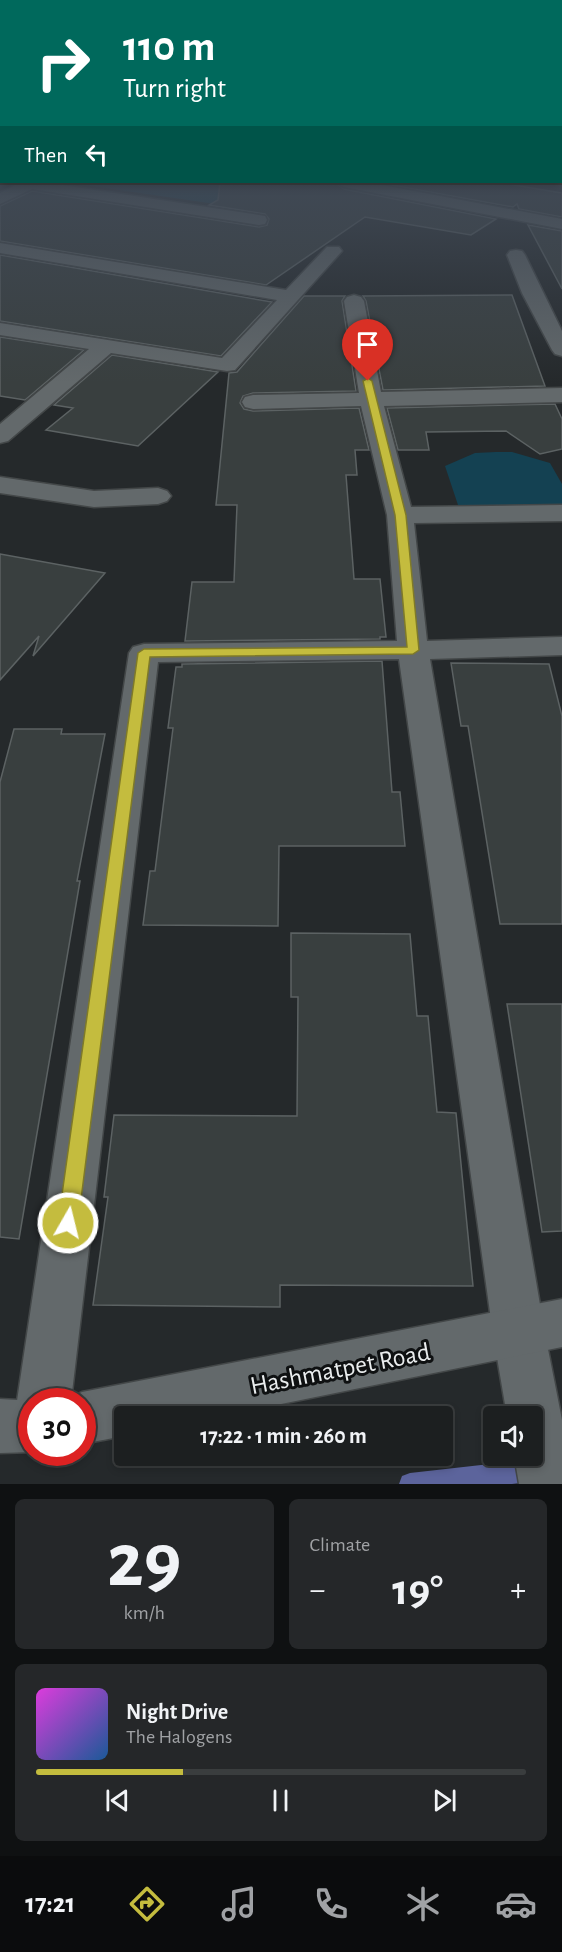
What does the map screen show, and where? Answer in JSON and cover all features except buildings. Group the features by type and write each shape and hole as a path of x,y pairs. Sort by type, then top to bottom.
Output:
{"street":[{"path":"0,248 289,296"},
{"path":"0,329 226,365 333,251"},
{"path":"516,255 532,293 562,350"},
{"path":"354,301 371,400 400,515 413,650 541,1328 536,1425 547,1484"},
{"path":"0,436 106,346"},
{"path":"253,402 562,395"},
{"path":"0,485 94,500 158,496"},
{"path":"400,515 562,513"},
{"path":"46,1388 144,653 562,646"},
{"name":"Hashmatpet Road","path":"96,1415 541,1328"},
{"path":"0,1426 18,1426"}],"shaded area":[{"path":"512,452 550,463 562,484 562,506 459,508 445,466 475,453"}],"waterway":[{"path":"410,1484 562,1467"}],"route":[{"path":"68,1223 144,653 413,650 400,515 368,381"}]}
